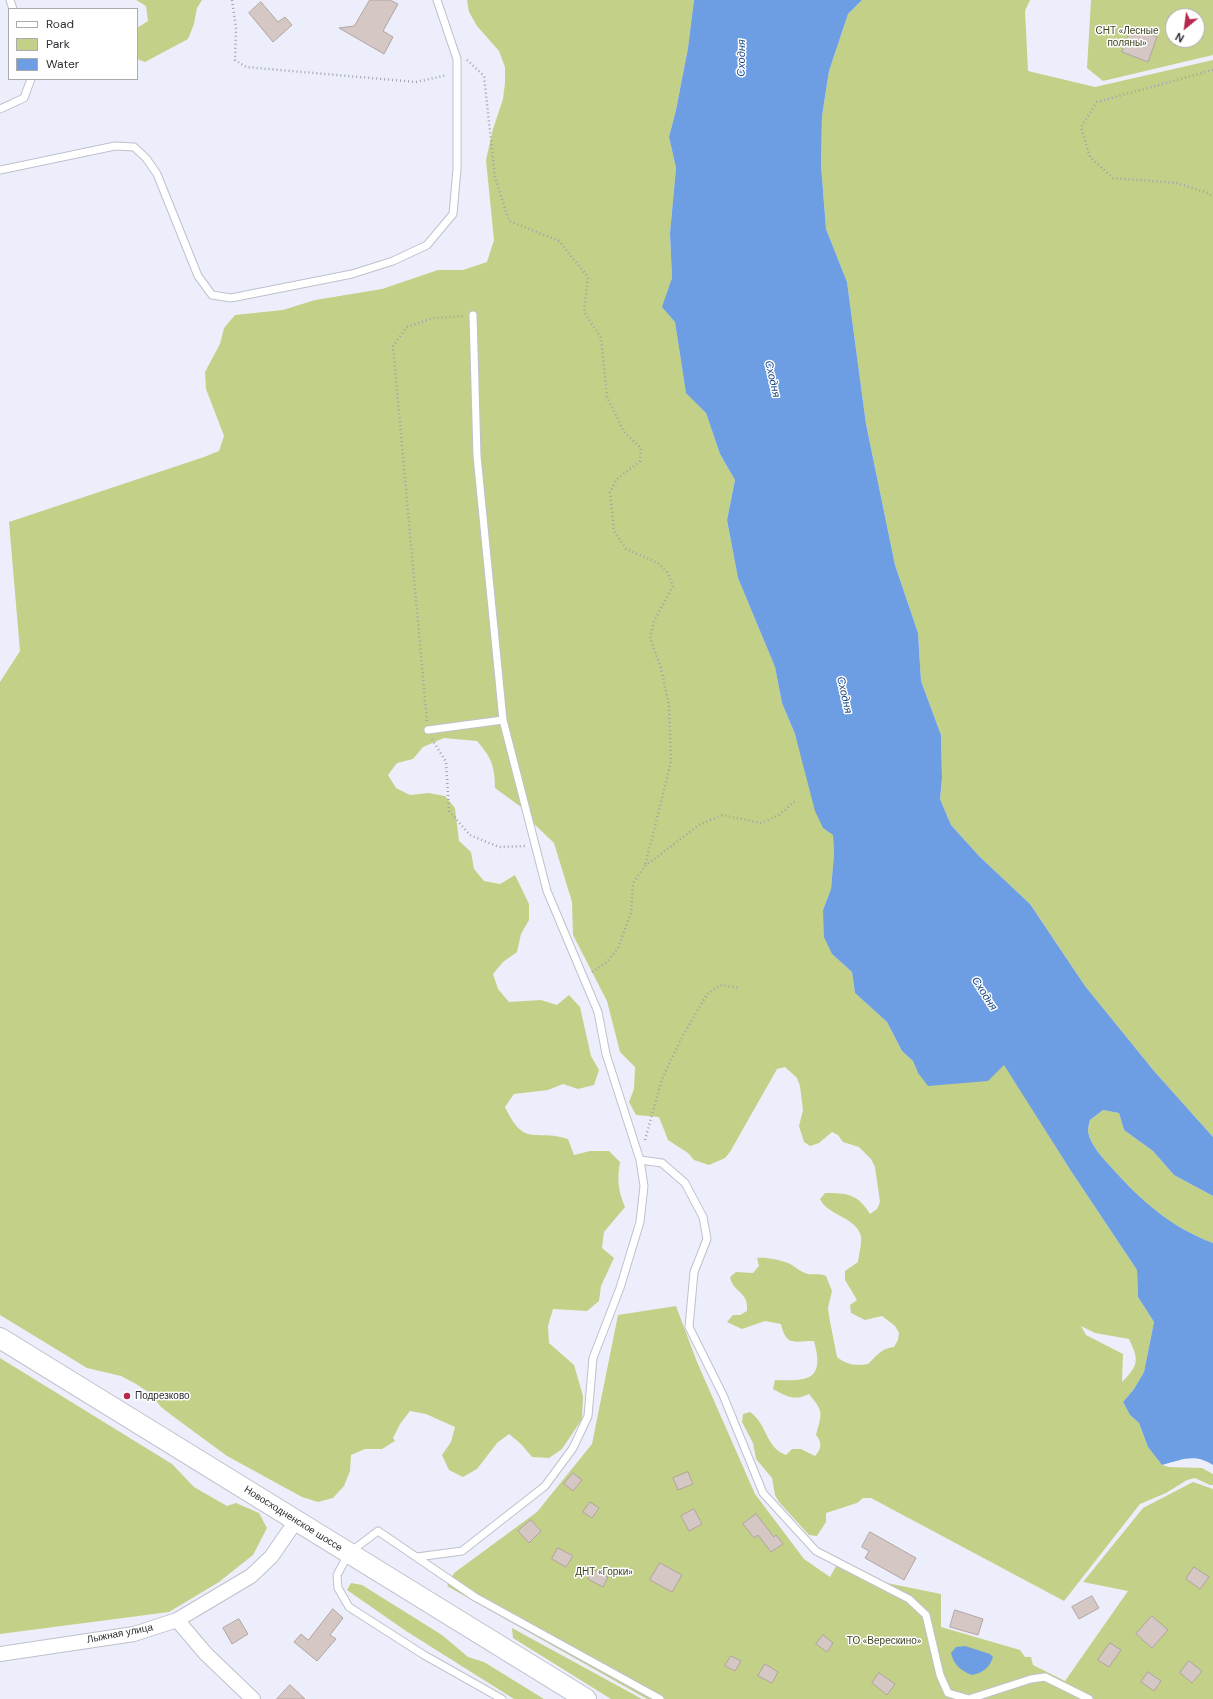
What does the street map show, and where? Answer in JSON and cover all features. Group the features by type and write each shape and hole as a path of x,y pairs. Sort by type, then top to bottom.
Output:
{"main road":[{"name":"Новосходненское шоссе","path":"0,1338 586,1699"}],"street":[{"name":"Лыжная улица","path":"0,1654 134,1634 177,1620 232,1589 251,1576 271,1557 296,1520"},
{"path":"177,1620 206,1654 253,1699"}],"lane":[{"path":"0,170 115,146 134,147 146,158 157,174 198,276 212,294 231,298 352,274 393,261 427,245 453,214 457,169 457,59 437,0"},
{"path":"0,109 24,98 31,80"},
{"path":"417,1557 462,1551 545,1486 573,1448 588,1416 594,1358 620,1288 640,1222 644,1186 640,1160 606,1054 598,1012 546,891 503,720 477,456 473,315"},
{"path":"428,730 503,720"},
{"path":"640,1160 662,1163 685,1183 703,1216 707,1239 694,1272 689,1327 723,1395 763,1493 816,1551 909,1599 926,1615 940,1675 948,1693 969,1699 1031,1679 1045,1677 1089,1699"},
{"path":"502,1699 424,1655 349,1607 338,1588 337,1575 349,1553 378,1531 475,1597 660,1699"}],"path":[{"path":"232,0 236,28 235,60 246,67 416,82 457,73"},
{"path":"453,46 484,76 495,177 509,221 559,241 588,277 584,312 601,338 607,397 624,432 641,448 640,461 617,479 610,492 614,531 626,549 658,563 668,573 673,586 654,621 650,638 661,668 669,705 671,762 645,866"},
{"path":"1213,70 1098,102 1080,127 1090,157 1113,178 1177,182 1208,193 1213,197"},
{"path":"473,315 433,318 407,327 393,346 428,730 446,762 449,811 470,835 499,847 535,846"},
{"path":"583,978 607,962 618,948 631,913 633,884 645,866 699,825 722,815 761,823 779,815 796,800"},
{"path":"640,1160 662,1079 681,1039 707,994 720,985 740,988"}],"green space":[{"path":"136,0 202,0 197,8 194,24 188,39 145,62 138,59 138,27 148,21 146,6"},
{"path":"467,0 694,0 688,48 676,110 669,137 676,168 670,233 672,278 663,307 675,322 686,392 706,413 720,454 735,480 727,520 738,578 775,667 782,703 795,734 823,828 833,834 834,854 831,889 823,910 832,954 852,972 855,993 887,1022 902,1051 913,1061 918,1073 1004,1064 1071,1171 1137,1270 1138,1297 1154,1322 1144,1372 1134,1389 1123,1402 1130,1415 1139,1423 1148,1447 1162,1465 1169,1467 1202,1468 1213,1474 1213,1485 1195,1478 1187,1480 1166,1493 1140,1504 1064,1601 871,1498 863,1498 857,1503 826,1513 826,1522 817,1536 809,1535 779,1502 775,1495 772,1478 756,1459 753,1443 742,1422 743,1414 750,1412 756,1417 774,1447 779,1451 786,1455 792,1449 801,1449 815,1456 820,1446 816,1435 820,1422 820,1413 817,1405 809,1394 795,1398 773,1389 775,1380 797,1380 805,1379 811,1376 815,1371 817,1364 817,1354 814,1341 792,1341 786,1336 781,1324 765,1321 742,1329 727,1322 733,1315 740,1315 747,1311 746,1300 734,1286 730,1277 736,1272 753,1273 759,1266 757,1258 773,1259 788,1263 808,1274 819,1274 826,1276 832,1291 828,1308 837,1357 844,1362 852,1364 868,1364 882,1351 894,1347 898,1340 899,1333 895,1326 882,1316 865,1320 851,1313 850,1305 857,1300 845,1280 845,1271 858,1262 861,1236 858,1229 853,1224 829,1209 820,1199 825,1193 846,1194 861,1202 870,1214 877,1209 880,1202 875,1167 871,1159 859,1147 843,1142 838,1135 832,1132 819,1143 810,1146 804,1142 799,1126 803,1110 800,1086 797,1078 785,1067 777,1069 730,1152 725,1158 709,1165 694,1160 688,1153 668,1140 659,1117 636,1115 629,1102 634,1089 635,1067 620,1052 607,1001 573,935 572,902 554,843 531,821 521,807 495,788 491,762 486,752 477,741 444,738 423,747 413,759 397,763 388,775 396,788 410,795 428,793 445,796 455,808 459,841 471,852 474,869 484,881 500,884 515,875 529,904 529,920 521,934 517,952 503,962 493,974 498,989 509,1002 541,1000 557,1005 569,995 580,1007 591,1056 599,1070 594,1085 578,1089 563,1084 548,1090 514,1094 505,1107 518,1128 525,1133 531,1135 556,1136 568,1139 574,1155 590,1151 609,1151 620,1162 619,1185 625,1207 604,1232 602,1248 614,1258 601,1286 599,1301 587,1311 553,1309 548,1326 549,1343 574,1365 583,1396 582,1419 562,1449 549,1458 532,1457 521,1444 509,1434 497,1443 477,1469 463,1477 449,1470 442,1455 451,1442 455,1427 426,1414 410,1411 400,1424 393,1438 395,1441 382,1449 365,1449 351,1455 350,1471 344,1486 333,1498 318,1502 302,1497 227,1456 161,1407 150,1393 136,1384 121,1376 87,1368 0,1315 0,682 20,651 9,522 219,451 224,436 206,389 205,372 220,344 224,328 235,315 283,310 315,300 382,289 438,270 463,270 487,262 494,240 486,160 493,129 503,99 505,67 499,51 477,26 469,12","holes":["1081,1326 1095,1333 1129,1339 1135,1352 1136,1362 1132,1371 1122,1382 1123,1354 1086,1335"]},
{"path":"862,0 1030,0 1025,11 1028,71 1095,87 1213,60 1213,1137 1154,1071 1085,986 1030,904 979,856 951,825 940,799 942,778 941,735 921,681 918,633 895,565 866,424 847,282 826,229 821,165 822,116 829,71 848,14"},
{"name":"СНТ «Лесные поляны»","path":"1091,0 1213,0 1213,55 1103,81 1087,68"},
{"path":"1103,1110 1119,1113 1124,1130 1153,1151 1174,1175 1213,1196 1213,1243 1198,1237 1170,1221 1145,1202 1122,1179 1094,1147 1088,1132 1090,1120"},
{"path":"676,1306 697,1362 755,1494 804,1559 830,1577 840,1559 882,1582 941,1594 941,1627 1020,1650 1025,1657 1031,1657 1033,1665 1065,1681 1128,1591 1083,1582 1143,1508 1193,1482 1213,1489 1213,1699 647,1699 447,1586 454,1573 537,1512 592,1444 618,1315"},
{"path":"0,1358 172,1464 194,1487 227,1506 236,1503 259,1513 267,1528 253,1555 219,1582 169,1612 0,1634"},
{"path":"351,1583 362,1585 442,1635 468,1657 484,1662 544,1699 514,1699 406,1631 347,1590"},
{"path":"512,1628 642,1699 611,1699 513,1638"}],"water":[{"name":"Сходня","path":"694,0 862,0 848,14 829,71 822,116 821,165 826,229 847,282 866,424 895,565 918,633 921,681 941,735 942,778 940,799 951,825 979,856 1030,904 1085,986 1154,1071 1213,1137 1213,1196 1174,1175 1153,1151 1124,1130 1119,1113 1103,1110 1090,1120 1088,1130 1089,1137 1094,1147 1122,1179 1145,1202 1170,1221 1198,1237 1213,1243 1213,1465 1206,1461 1194,1458 1162,1465 1148,1447 1139,1423 1130,1415 1123,1402 1134,1389 1144,1372 1154,1322 1138,1297 1137,1270 1071,1171 1004,1065 988,1081 928,1086 918,1073 913,1061 902,1051 887,1022 855,993 852,972 832,954 824,937 823,910 831,889 834,854 833,835 823,828 815,811 795,734 782,703 775,667 738,578 727,520 735,480 720,454 706,413 686,393 675,322 662,307 672,278 670,233 676,168 669,137 676,110 688,48"},
{"path":"965,1646 990,1654 993,1657 986,1669 980,1673 972,1675 964,1672 958,1667 951,1653 956,1647"}],"building":[{"path":"370,0 390,0 398,4 383,31 393,37 384,54 339,28 354,26"},
{"path":"261,2 278,22 285,17 292,25 273,42 249,13"},
{"path":"1132,27 1157,37 1148,62 1122,52"},
{"path":"688,1472 693,1484 678,1490 673,1478"},
{"path":"573,1473 582,1480 573,1491 564,1484"},
{"path":"590,1502 599,1508 592,1518 583,1512"},
{"path":"694,1509 702,1524 689,1531 681,1516"},
{"path":"756,1514 774,1537 776,1535 783,1544 771,1552 758,1535 754,1538 743,1524"},
{"path":"531,1520 541,1531 529,1543 518,1531"},
{"path":"870,1532 916,1558 904,1580 865,1558 869,1551 862,1547"},
{"path":"558,1548 573,1556 566,1567 552,1559"},
{"path":"660,1563 682,1575 672,1592 650,1580"},
{"path":"1194,1567 1209,1577 1200,1589 1186,1579"},
{"path":"593,1569 608,1577 603,1587 588,1579"},
{"path":"1092,1596 1099,1608 1079,1619 1072,1607"},
{"path":"333,1609 343,1618 330,1635 336,1639 317,1661 294,1642 301,1634 308,1640"},
{"path":"955,1610 983,1619 978,1635 950,1627"},
{"path":"1152,1616 1168,1630 1152,1648 1136,1634"},
{"path":"239,1619 248,1634 232,1644 223,1628"},
{"path":"823,1635 833,1643 827,1652 816,1644"},
{"path":"1110,1643 1121,1650 1109,1667 1098,1660"},
{"path":"731,1656 741,1661 735,1671 725,1666"},
{"path":"1189,1661 1202,1671 1192,1683 1180,1673"},
{"path":"765,1664 778,1672 772,1683 758,1676"},
{"path":"1148,1672 1161,1681 1154,1691 1141,1682"},
{"path":"879,1673 895,1684 887,1695 872,1683"},
{"path":"290,1685 305,1699 277,1699"}],"place":[{"name":"Подрезково","path":"127,1396"}],"park label":[{"name":"ДНТ «Горки»","path":"604,1572"},
{"name":"ТО «Верескино»","path":"884,1641"}]}
